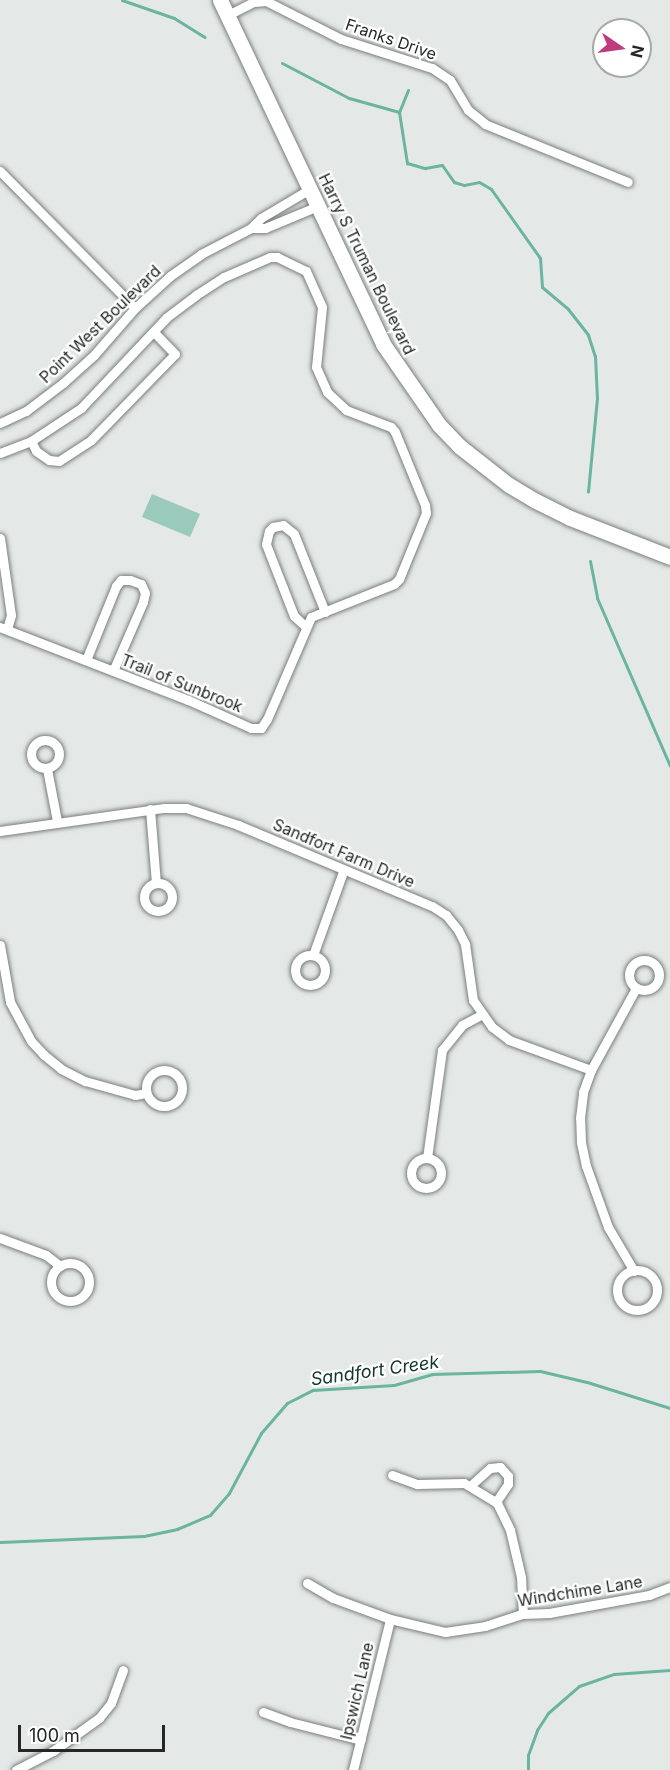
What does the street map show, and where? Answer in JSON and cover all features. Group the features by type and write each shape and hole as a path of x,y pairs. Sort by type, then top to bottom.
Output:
{"main road":[{"name":"Harry S Truman Boulevard","path":"220,0 387,351 421,401 459,446 509,485 570,518 670,557"}],"street":[{"name":"Franks Drive","path":"228,15 254,2 266,2 341,39 432,68 450,80 468,110 484,124 628,182"},
{"path":"0,171 135,308"},
{"name":"Point West Boulevard","path":"0,423 26,411 63,383 94,355 135,308 170,276 201,254 251,228 261,218 310,189"},
{"name":"Point West Boulevard","path":"251,228 265,228 318,206"},
{"name":"Trail of Sunbrook","path":"0,453 30,441 81,408 96,395 167,317 224,277 270,257 276,257 300,267 310,277 323,313 316,367 327,392 346,410 391,427 425,505 426,513 399,579 394,584 311,617 261,728 251,728 3,628"},
{"path":"30,441 36,451 49,460 59,461 91,440 176,354 154,332"},
{"path":"306,627 294,616 266,544 268,531 273,527 283,525 294,534 325,612"},
{"path":"0,538 11,615 3,628"},
{"path":"86,660 116,586 121,580 130,579 141,584 145,593 113,671"},
{"path":"47,769 57,822"},
{"name":"Sandfort Farm Drive","path":"0,831 150,809 186,808 210,814 420,900 446,915 458,930 465,944 473,1000 482,1015 509,1040 591,1070"},
{"path":"150,809 156,883"},
{"path":"313,956 344,869"},
{"path":"0,945 10,1002 31,1041 44,1055 61,1069 85,1081 135,1095 146,1093"},
{"path":"634,1271 608,1227 584,1158 580,1118 583,1092 591,1070 636,988"},
{"path":"427,1158 442,1050 462,1025 482,1015"},
{"path":"157,1071 169,1071 181,1083 178,1099 169,1106 153,1103 146,1093 148,1078 157,1071"},
{"path":"0,1238 46,1255 60,1266"},
{"path":"72,1263 83,1269 88,1286 82,1296 65,1300 55,1294 52,1276 60,1266 72,1263"},
{"path":"634,1271 640,1271 652,1278 656,1290 652,1302 642,1310 629,1309 617,1294 619,1282 628,1273 634,1271"},
{"path":"470,1486 490,1468 500,1467 508,1476 508,1484 496,1502"},
{"path":"392,1475 417,1484 445,1481 470,1486 496,1502 510,1530 521,1577 523,1614"},
{"name":"Windchime Lane","path":"307,1583 333,1598 390,1618 445,1632 485,1626 523,1614 591,1606 649,1595 670,1587"},
{"name":"Ipswich Lane","path":"353,1770 390,1618"},
{"path":"16,1770 53,1752 99,1718 111,1703 123,1670"},
{"path":"263,1712 361,1740"}],"green space":[{"path":"152,494 200,514 190,537 142,517"}],"waterway":[{"path":"122,0 174,18 204,37"},
{"path":"282,63 349,98 399,112"},
{"path":"408,90 399,112 407,163 425,168 442,165 454,182 464,185 479,182 491,189 540,258 542,287 568,309 588,335 595,356 597,398 588,492"},
{"path":"590,561 597,598 670,766"},
{"name":"Sandfort Creek","path":"0,1542 144,1536 177,1529 210,1515 229,1493 261,1433 287,1403 313,1390 394,1385 432,1374 540,1371 587,1382 670,1408"},
{"path":"528,1770 528,1755 537,1730 548,1713 579,1686 614,1674 670,1670"}]}
